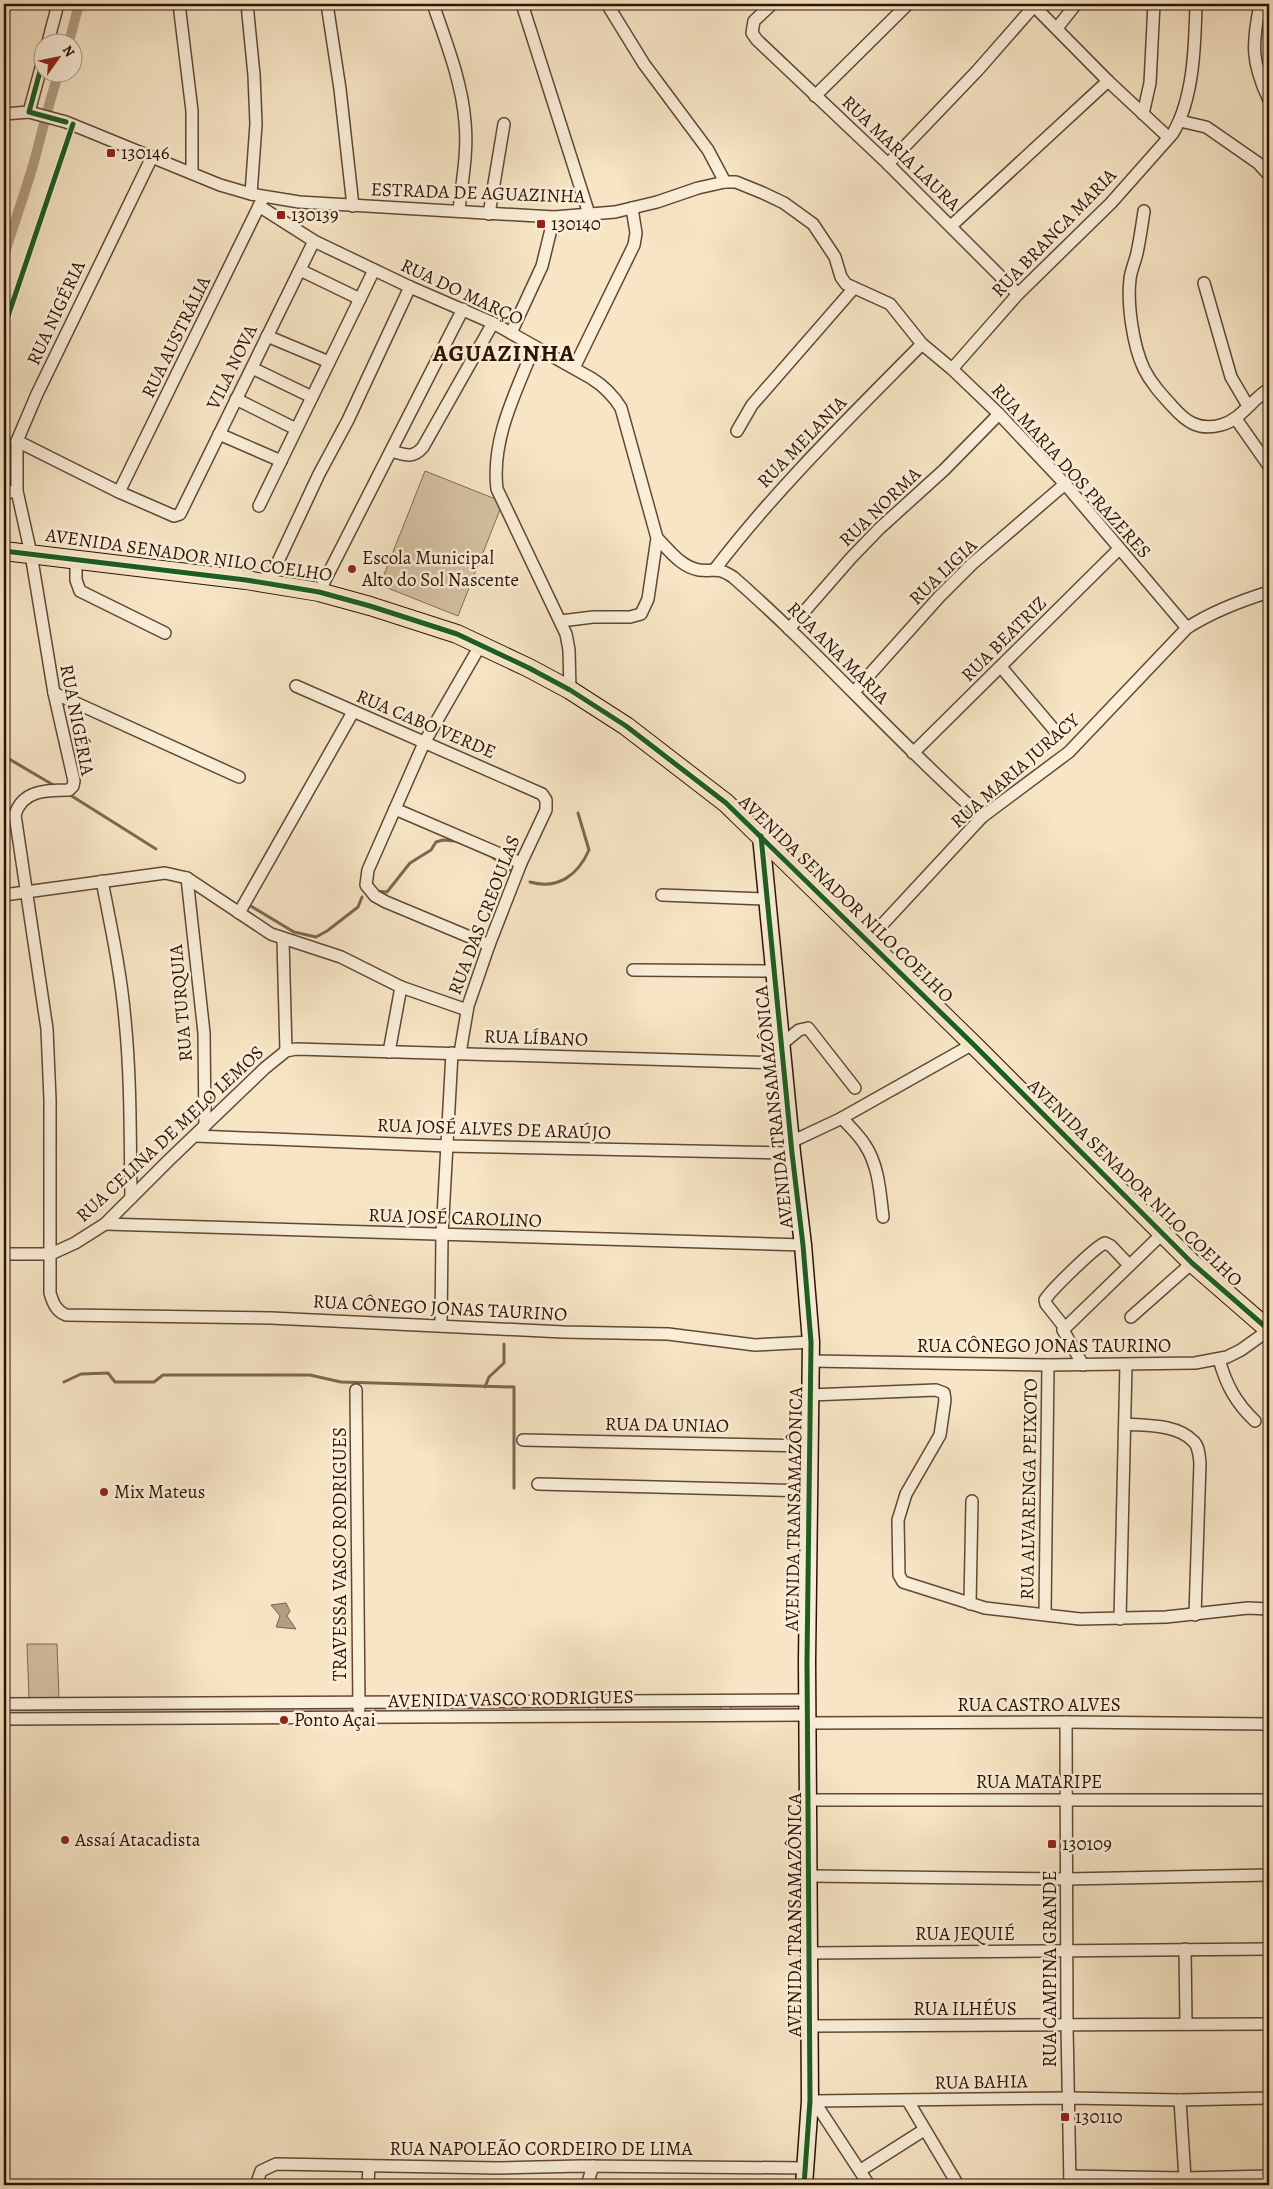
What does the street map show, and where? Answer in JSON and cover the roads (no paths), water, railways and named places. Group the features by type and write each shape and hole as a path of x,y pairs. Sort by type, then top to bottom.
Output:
{"main road":[{"name":"AVENIDA SENADOR NILO COELHO","path":"4,551 268,583 319,592 437,626 481,644 570,690 645,740 726,803 973,1044 1192,1263 1269,1330"}],"street":[{"path":"51,32 58,4"},
{"path":"179,4 192,111 192,173"},
{"path":"247,4 254,75 256,124 251,194"},
{"path":"327,4 340,89 352,206"},
{"path":"433,4 458,80 464,110 466,148 459,210"},
{"path":"522,4 589,214"},
{"path":"607,4 644,64 708,150 725,182"},
{"name":"RUA MARIA LAURA","path":"772,4 754,21 752,33 757,40 952,226 1018,294"},
{"path":"815,96 908,4"},
{"path":"1057,28 1076,4"},
{"path":"1143,114 1151,78 1154,4"},
{"path":"1196,4 1189,87 1180,121 1212,131 1258,163 1269,174"},
{"path":"1269,4 1260,4 1253,45 1262,86 1269,100"},
{"path":"888,164 977,70 1033,5 1108,81 1168,137"},
{"path":"952,226 1108,81"},
{"path":"29,112 37,82"},
{"name":"ESTRADA DE AGUAZINHA","path":"4,114 29,112 66,122 220,185 251,194 261,202 299,202 459,210 489,214 554,217 632,208 698,188 725,182 736,182 778,199 813,224 835,256 841,277 846,284 890,304 922,344"},
{"name":"RUA BRANCA MARIA","path":"952,369 1018,294 1111,203 1180,121"},
{"path":"489,214 504,124"},
{"name":"RUA NIGÉRIA","path":"27,891 15,815 17,808 26,798 48,790 69,790 73,786 74,781 54,694 31,554 17,491 17,441 37,394 152,157"},
{"name":"RUA DO MARÇO","path":"261,202 314,241 410,287 493,323 574,368 606,388 621,408 657,538 648,599 640,614 630,617 593,617 560,621"},
{"name":"RUA AUSTRÁLIA","path":"119,492 261,202"},
{"path":"574,368 634,245 636,233 632,208"},
{"path":"1144,212 1129,286 1131,320 1143,367 1160,393 1189,423 1210,428 1236,419 1248,406 1269,389"},
{"path":"511,333 542,266 554,217"},
{"name":"VILA NOVA","path":"119,492 174,516 180,514 314,241"},
{"path":"300,270 360,299"},
{"path":"259,506 374,270"},
{"path":"1204,283 1231,378 1248,406"},
{"path":"268,583 319,474 348,420 410,287"},
{"path":"737,431 752,405 854,288"},
{"path":"319,592 463,310"},
{"path":"392,451 411,456 415,455 423,447 493,323"},
{"path":"267,336 329,362"},
{"name":"RUA MARIA DOS PRAZERES","path":"922,344 952,369 999,414 1065,484 1118,550 1187,628"},
{"name":"RUA MELANIA","path":"715,569 776,494 922,344"},
{"path":"534,347 501,433 495,471 497,489 566,634 569,650 570,690"},
{"path":"252,368 312,397"},
{"path":"236,399 296,429"},
{"name":"RUA NORMA","path":"789,629 880,528 944,470 999,414"},
{"path":"1236,419 1269,466"},
{"path":"219,434 281,461"},
{"path":"17,441 119,492"},
{"name":"RUA LIGIA","path":"854,692 939,597 972,564 1065,484"},
{"path":"4,493 17,491"},
{"name":"RUA ANA MARIA","path":"657,538 678,560 686,565 698,570 722,570 733,577 854,692 913,753 982,817"},
{"name":"RUA BEATRIZ","path":"913,753 1118,550"},
{"path":"76,560 76,580 80,591 165,633"},
{"name":"RUA MARIA JURACY","path":"867,941 982,817 1069,752 1187,628 1210,613 1242,600 1269,592"},
{"path":"481,644 424,743 368,870 366,885 375,896 386,902 489,945"},
{"path":"1001,667 1056,732"},
{"name":"RUA CABO VERDE","path":"296,686 542,794"},
{"path":"54,694 240,777"},
{"path":"239,913 353,712"},
{"name":"RUA DAS CREOULAS","path":"442,1326 442,1235 456,1053 467,1010 489,945 521,864 546,810 546,800 542,794"},
{"path":"395,809 521,864"},
{"name":"AVENIDA TRANSAMAZÔNICA","path":"761,836 791,1148 803,1245 811,1342 808,1712 812,2101 804,2185"},
{"path":"4,895 165,873 187,878 271,934 284,940 341,957 401,988 467,1010"},
{"name":"RUA TURQUIA","path":"187,878 204,1033 205,1126"},
{"path":"102,881 117,955 125,1020 130,1108 131,1198"},
{"path":"4,1254 51,1254 50,1100 47,1029 27,891"},
{"path":"662,895 768,899"},
{"path":"284,940 286,1051"},
{"path":"633,970 775,971"},
{"path":"389,1052 401,988"},
{"path":"782,1044 799,1030 808,1028 855,1088"},
{"name":"RUA JOSÉ ALVES DE ARAÚJO","path":"196,1136 448,1146 791,1148 973,1044"},
{"name":"RUA LÍBANO","path":"286,1051 308,1048 784,1063"},
{"name":"RUA CELINA DE MELO LEMOS","path":"51,1254 75,1243 105,1224 265,1068 286,1051"},
{"path":"842,1118 862,1140 871,1155 880,1186 883,1217"},
{"name":"RUA JOSÉ CAROLINO","path":"105,1224 803,1245"},
{"path":"1083,1365 1064,1335 1063,1330 1163,1233"},
{"path":"1065,1328 1046,1304 1045,1300 1099,1245 1105,1243 1111,1246 1130,1265"},
{"name":"RUA CÔNEGO JONAS TAURINO","path":"51,1254 50,1293 54,1305 59,1312 66,1315 271,1318 563,1332 668,1334 755,1345 811,1342"},
{"path":"1132,1317 1192,1263"},
{"name":"RUA CÔNEGO JONAS TAURINO","path":"811,1360 1048,1365 1195,1363 1219,1359 1241,1350 1269,1330"},
{"path":"1219,1359 1232,1395 1255,1421"},
{"name":"RUA ALVARENGA PEIXOTO","path":"1044,1614 1048,1365"},
{"path":"1120,1619 1126,1365"},
{"name":"TRAVESSA VASCO RODRIGUES","path":"356,1390 359,1718"},
{"path":"810,1395 936,1390 944,1393 945,1400 937,1442 913,1480 901,1506 898,1520 899,1575 903,1582 909,1585 970,1604 993,1609 1080,1619 1120,1619 1195,1615 1248,1608 1269,1609"},
{"path":"1126,1424 1174,1430 1194,1441 1198,1449 1200,1463 1195,1615"},
{"name":"RUA DA UNIAO","path":"524,1440 810,1446"},
{"path":"538,1484 810,1491"},
{"path":"970,1604 972,1501"},
{"path":"729,1700 729,1715"},
{"name":"AVENIDA VASCO RODRIGUES","path":"4,1704 729,1700 808,1712"},
{"name":"AVENIDA VASCO RODRIGUES","path":"4,1719 266,1716 359,1718 729,1715 808,1712"},
{"name":"RUA CASTRO ALVES","path":"808,1712 1066,1722 1269,1724"},
{"name":"RUA CAMPINA GRANDE","path":"1066,1722 1067,2026 1070,2181"},
{"name":"RUA MATARIPE","path":"809,1800 1269,1800"},
{"path":"810,1876 1067,1879 1269,1875"},
{"path":"1184,1949 1186,2024"},
{"name":"RUA JEQUIÉ","path":"810,1953 1269,1949"},
{"name":"RUA ILHÉUS","path":"811,2026 1269,2024"},
{"name":"RUA BAHIA","path":"812,2101 1269,2098"},
{"path":"908,2100 958,2185"},
{"path":"1180,2100 1185,2178"},
{"path":"812,2101 861,2170 869,2185"},
{"path":"861,2170 924,2130"},
{"name":"RUA NAPOLEÃO CORDEIRO DE LIMA","path":"256,2185 261,2171 276,2164 498,2168 587,2166 806,2168"},
{"path":"368,2185 369,2166"},
{"path":"587,2166 587,2183"},
{"path":"1070,2181 1269,2176"}],"waterway":[{"path":"72,32 79,4"},
{"path":"4,255 31,174 56,82"},
{"path":"4,756 55,786"},
{"path":"67,793 156,849"},
{"path":"530,882 540,884 558,882 579,867 589,850 578,813"},
{"path":"375,891 387,892 410,863 431,850 436,842 443,840 455,841"},
{"path":"473,848 491,856 514,873"},
{"path":"249,905 294,932 316,937 327,931 358,907 362,897"},
{"path":"485,1387 489,1377 504,1363 504,1344"},
{"path":"64,1382 81,1374 108,1373 115,1382 154,1382 163,1375 310,1375 341,1382 514,1387 514,1488"}],"place":[{"name":"130146","path":"111,153"},
{"name":"130139","path":"281,215"},
{"name":"130140","path":"541,224"},
{"name":"Escola Municipal Alto do Sol Nascente","path":"352,569"},
{"name":"Mix Mateus","path":"104,1492"},
{"name":"Ponto Açai","path":"284,1720"},
{"name":"Assaí Atacadista","path":"65,1840"},
{"name":"130109","path":"1052,1844"},
{"name":"130110","path":"1065,2117"}],"district":[{"name":"AGUAZINHA","path":"504,353"}]}
